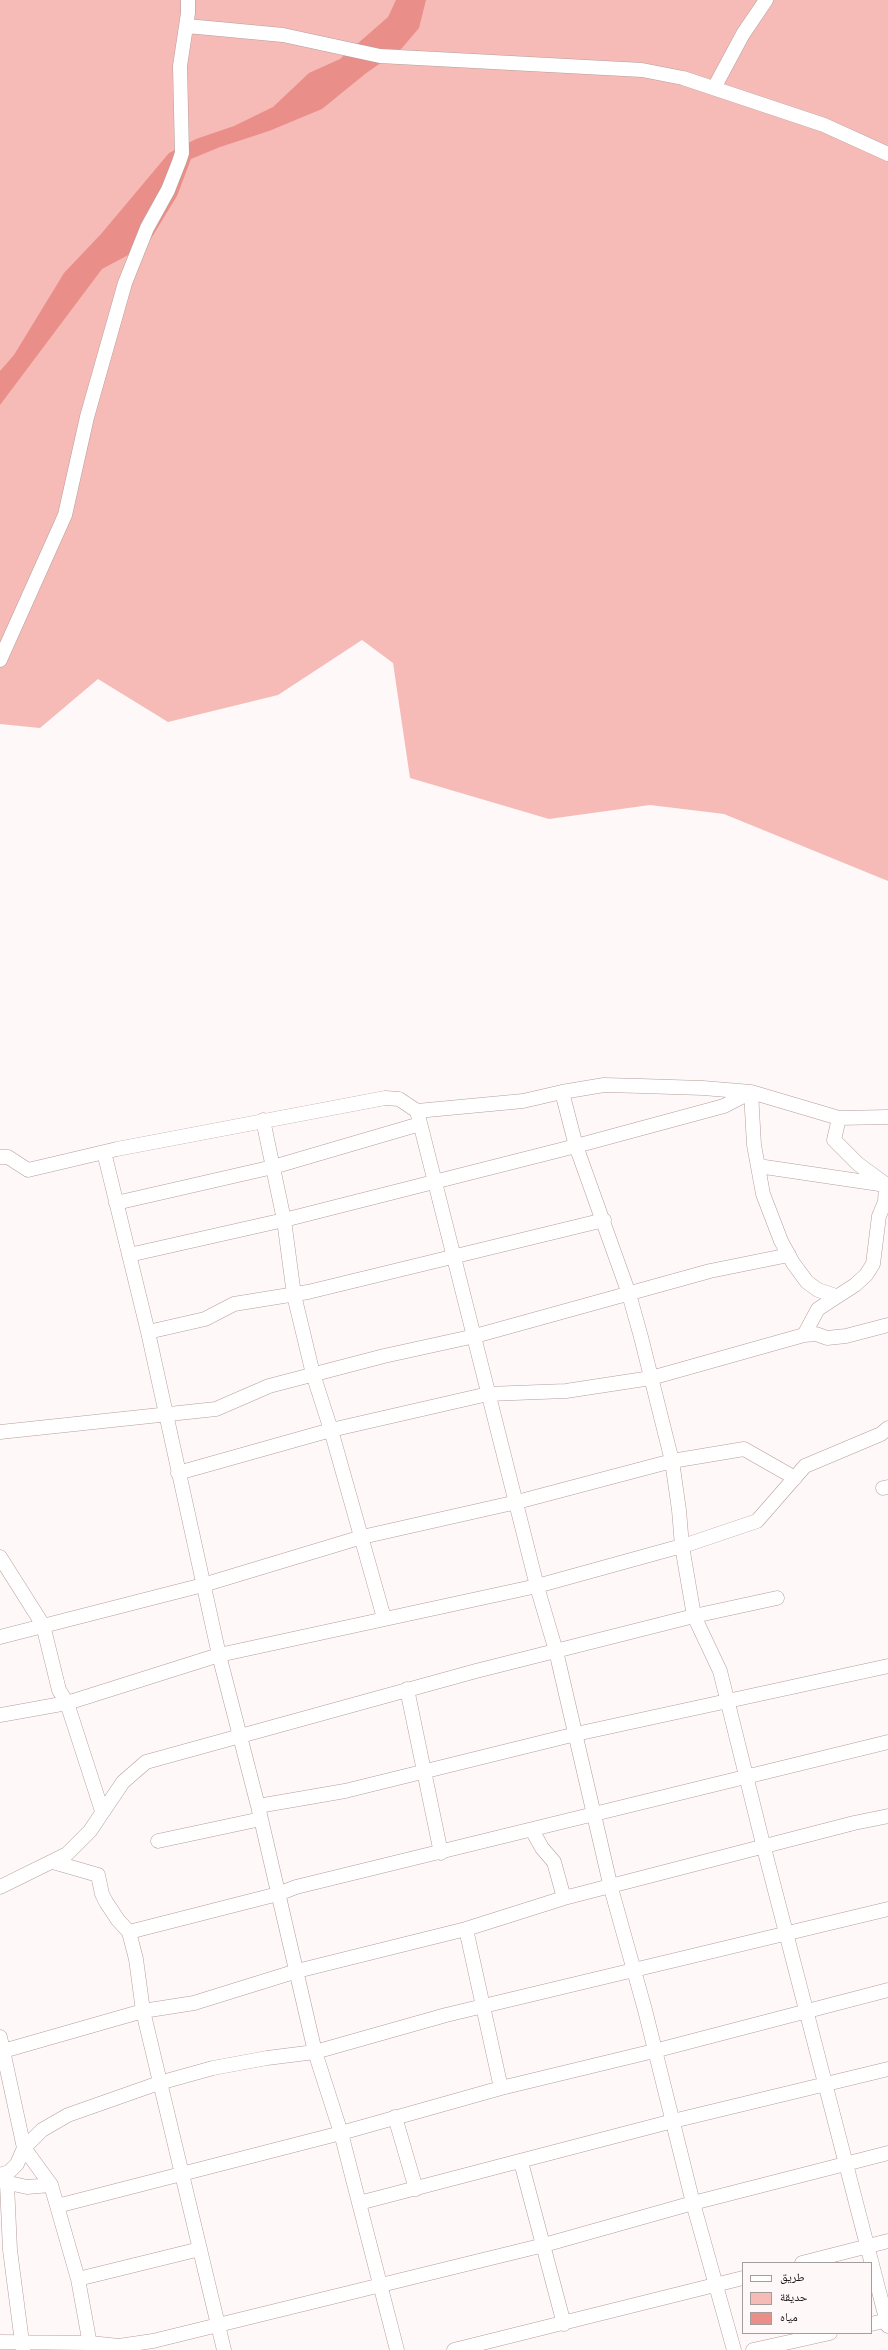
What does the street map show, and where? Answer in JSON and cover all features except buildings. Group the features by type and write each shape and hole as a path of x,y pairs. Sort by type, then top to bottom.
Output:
{"street":[{"path":"0,660 64,515 86,417 125,284 147,228 168,190 182,153 180,66 187,26 188,0"},
{"path":"714,88 743,34 766,0"},
{"path":"187,26 283,36 380,56 642,70 683,78 824,125 888,154"},
{"path":"116,1203 273,1167 419,1117 523,1101 562,1092 611,1085 703,1088 751,1092 840,1118 888,1117"},
{"path":"562,1092 576,1146 604,1220 629,1294 672,1461 680,1510 682,1546 694,1616 720,1671 748,1778 764,1848 888,2322 872,2324"},
{"path":"129,1255 284,1220 435,1180 576,1146 724,1106 751,1092"},
{"path":"751,1092 754,1145 763,1194 781,1241 807,1282 818,1290 836,1296"},
{"path":"0,1157 8,1156 28,1170 104,1152 263,1120 385,1098 399,1099 419,1117 537,1586 556,1651 576,1734 592,1813 611,1888 634,1971 693,2203 734,2350"},
{"path":"840,1118 834,1140 858,1164 886,1185"},
{"path":"263,1120 284,1220 294,1295 313,1374 331,1430 384,1618"},
{"path":"104,1152 148,1332 219,1655 259,1812 315,2052 341,2133 397,2350"},
{"path":"758,1166 886,1185"},
{"path":"804,1335 818,1310 866,1275 873,1264 879,1216 885,1202 886,1185"},
{"path":"148,1332 205,1319 234,1304 294,1295 604,1220"},
{"path":"0,1432 216,1410 269,1386 313,1374 475,1336 710,1271 789,1255"},
{"path":"178,1473 331,1430 488,1394 566,1391 651,1378 804,1335 816,1334 827,1338 846,1336 888,1324"},
{"path":"0,1715 67,1703 219,1655 537,1586 682,1546 757,1521 805,1466 881,1434 888,1428"},
{"path":"0,1637 203,1585 362,1537 517,1502 672,1461 744,1449 795,1478"},
{"path":"0,1557 43,1625 58,1690 67,1703 102,1812"},
{"path":"3,1882 53,1862 80,1843 123,1782 146,1762 407,1689 694,1616 777,1598"},
{"path":"158,1841 259,1812 576,1734 888,1666"},
{"path":"407,1689 441,1853"},
{"path":"129,1932 278,1894 296,1887 441,1853 592,1813 748,1778 888,1742"},
{"path":"91,2347 78,2279 51,2185 24,2148 1,2044 143,2011 194,2003 297,1971 466,1929 564,1898 611,1888 854,1823 888,1816"},
{"path":"532,1830 542,1848 554,1862 564,1898"},
{"path":"53,1862 98,1875 102,1894 106,1902 118,1920 129,1932 136,1959 143,2011 159,2083 183,2173 224,2350"},
{"path":"22,2346 2,2180 17,2164 24,2148 42,2130 68,2115 159,2083 213,2068 267,2058 315,2052 485,2006 888,1909"},
{"path":"466,1929 485,2006 501,2088"},
{"path":"56,2206 341,2133 501,2088 654,2051 888,1990"},
{"path":"359,2203 521,2162 673,2121 888,2069"},
{"path":"395,2118 416,2189"},
{"path":"0,2342 22,2346 91,2347 136,2345 544,2245 693,2203 847,2165 888,2153"},
{"path":"521,2162 564,2324"},
{"path":"2,2180 27,2187 51,2185"},
{"path":"806,2262 888,2242"},
{"path":"78,2279 200,2249"},
{"path":"454,2350 564,2324 742,2278"},
{"path":"753,2350 825,2334"}],"green space":[{"path":"0,0 888,0 888,881 724,814 650,805 549,819 410,778 393,663 362,640 278,695 168,722 98,679 40,728 0,724"}],"water":[{"path":"396,0 426,0 419,28 402,48 365,74 322,109 269,131 220,147 191,159 177,196 147,245 102,269 0,405 0,371 14,355 64,273 101,234 169,153 196,139 234,126 273,107 309,73 340,59 388,17"}]}
